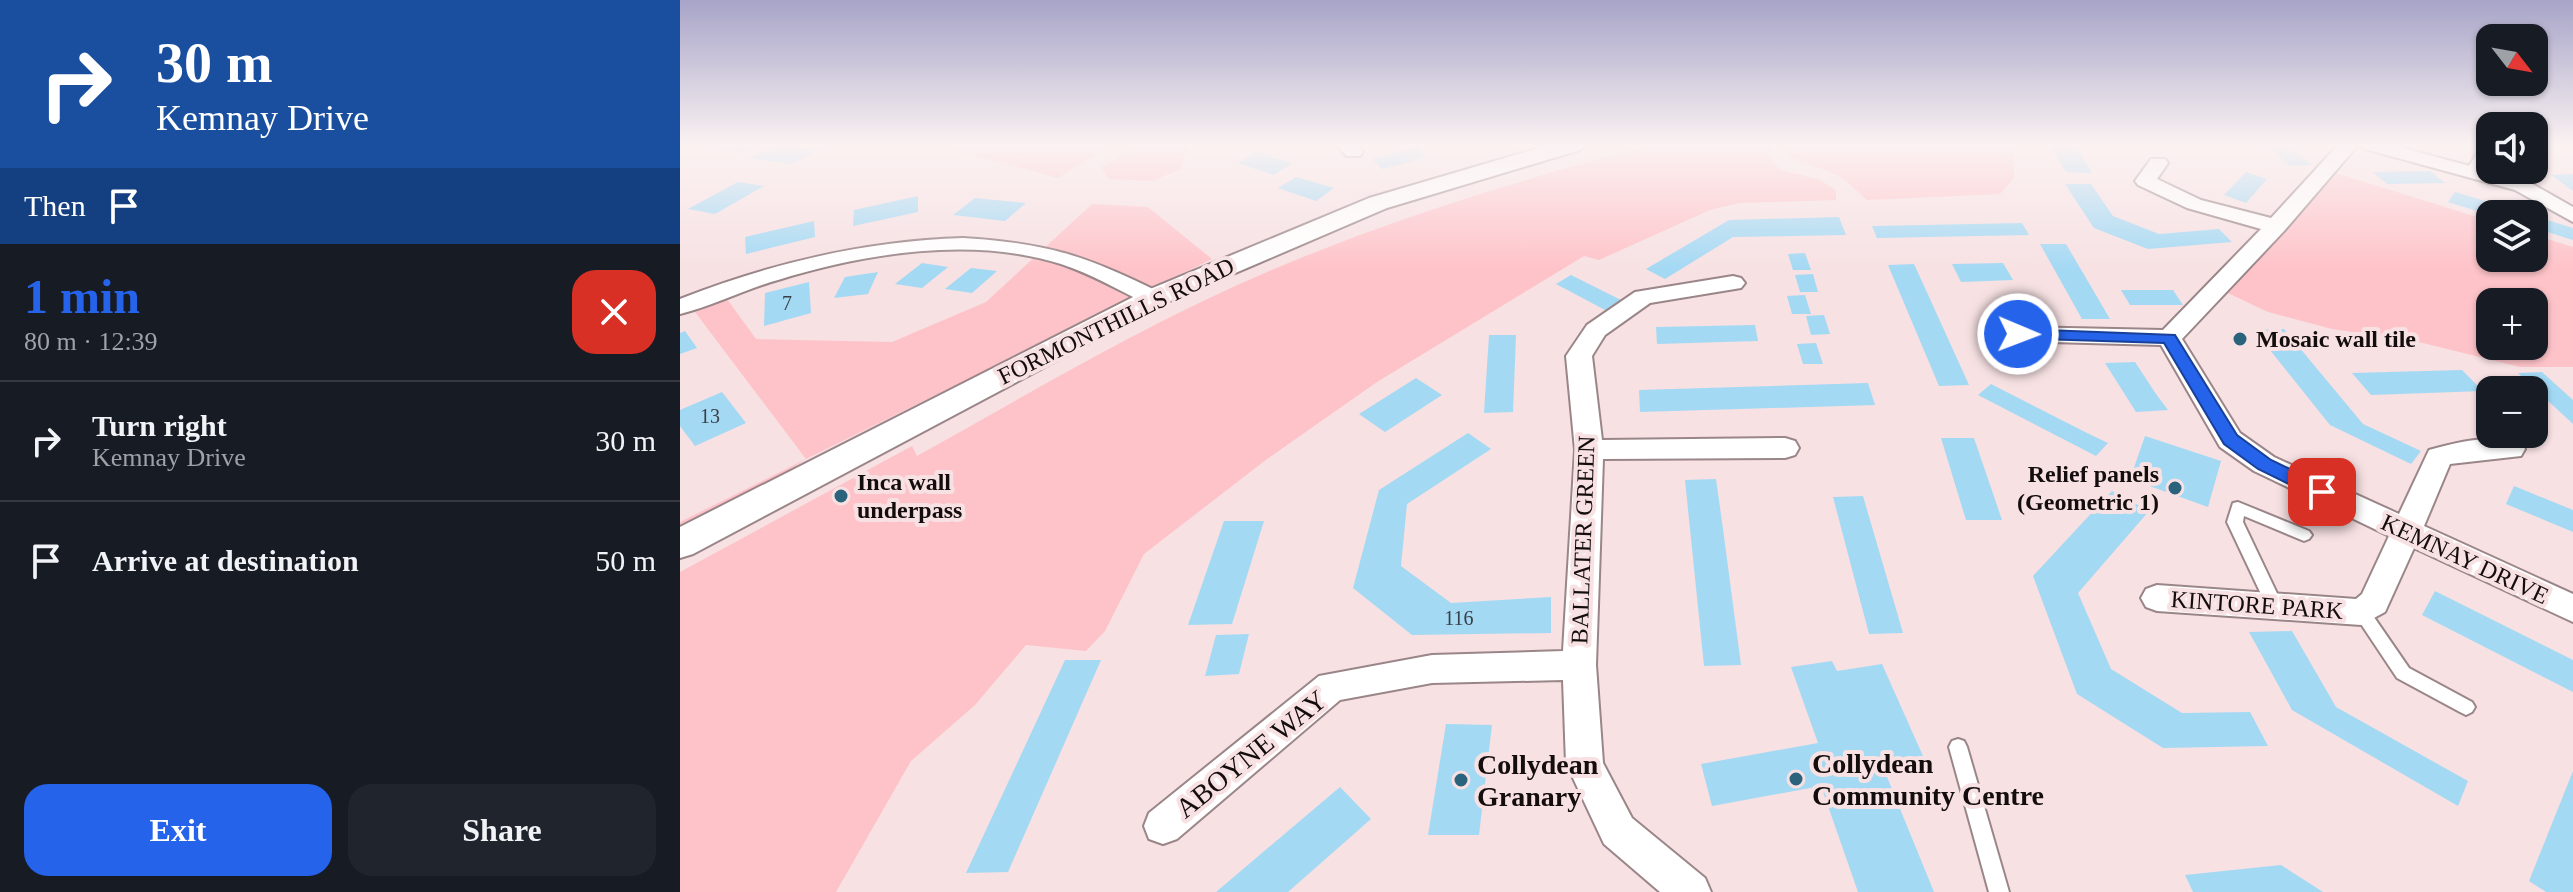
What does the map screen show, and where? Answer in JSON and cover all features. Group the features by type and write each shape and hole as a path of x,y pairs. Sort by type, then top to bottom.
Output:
{"street":[{"name":"FORMONTHILLS ROAD","path":"680,544 1153,298 1378,203 1433,187"},
{"path":"2157,187 2194,204 2276,226"},
{"path":"2018,334 2169,338 2311,187"},
{"path":"2523,187 2573,216"},
{"path":"680,307 721,290 823,260 918,247 997,243 1060,256 1153,298"},
{"name":"BALLATER GREEN","path":"1687,891 1618,831 1585,764 1579,665 1589,450 1579,356 1596,330 1643,297 1733,283"},
{"name":"KEMNAY DRIVE","path":"2169,338 2230,440 2264,464 2573,609"},
{"path":"1589,450 1785,448"},
{"name":"KINTORE PARK","path":"2157,598 2361,612 2374,603 2408,534 2439,457 2511,449"},
{"name":"ABOYNE WAY","path":"1163,826 1331,687 1432,669 1579,665"}],"lane":[{"path":"2275,606 2235,522 2238,507 2304,535"},
{"path":"2361,612 2403,673 2466,707"},
{"path":"1958,747 1999,892"}],"shaded area":[{"path":"1505,187 1830,187 1836,190 1836,200 1739,203 1710,210 1599,260 1584,256 1377,382 1267,459 1144,554 1105,631 1086,651 1026,645 975,705 911,761 836,892 680,892 680,572 912,446 917,456 1133,336 1222,292 1361,234"},
{"path":"1852,187 2006,187 2000,194 1867,200"},
{"path":"2311,187 2379,187 2476,217 2476,272 2548,272 2548,239 2573,247 2573,367 2520,367 2492,360 2548,360 2548,288 2476,288 2476,356 2423,343 2332,329 2268,312 2217,288"},
{"path":"1092,204 1148,207 1212,259 806,459 695,312 727,299 756,339 892,342 986,302"},
{"path":"806,459 716,519 680,537 680,522"}],"building":[{"path":"729,187 763,187 715,214 688,209"},
{"path":"1329,187 1334,188 1316,201 1278,188"},
{"path":"2067,187 2093,187 2113,216 2159,234 2219,229 2232,242 2148,249 2094,228"},
{"path":"2232,187 2260,187 2246,203 2224,195"},
{"path":"2455,192 2482,200 2476,200 2476,211 2448,202"},
{"path":"918,196 918,212 853,226 854,210"},
{"path":"975,198 1026,203 1005,221 953,215"},
{"path":"1839,217 1846,235 1733,237 1665,279 1646,269 1729,220"},
{"path":"2548,220 2573,228 2573,240 2548,232"},
{"path":"814,221 815,237 746,254 745,237"},
{"path":"2022,223 2029,235 1877,238 1872,226"},
{"path":"2040,244 2066,244 2110,319 2082,319"},
{"path":"1805,253 1811,270 1793,270 1788,254"},
{"path":"922,263 948,267 922,288 895,284"},
{"path":"2003,263 2013,280 1961,282 1952,264"},
{"path":"1914,264 1969,385 1939,386 1888,265"},
{"path":"971,268 997,271 972,293 945,289"},
{"path":"878,272 868,294 834,298 845,277"},
{"path":"1813,274 1818,292 1800,292 1795,275"},
{"path":"1571,275 1623,301 1607,311 1556,284"},
{"path":"809,282 811,313 764,326 765,293"},
{"path":"2121,290 2173,290 2183,305 2130,305"},
{"path":"1805,295 1811,314 1792,314 1787,296"},
{"path":"1824,315 1830,334 1811,335 1806,316"},
{"path":"1755,325 1758,341 1657,344 1656,327"},
{"path":"2284,329 2363,424 2421,451 2411,464 2330,425 2254,330"},
{"path":"685,331 697,348 680,354 680,333"},
{"path":"1489,335 1516,335 1513,412 1484,413"},
{"path":"1816,343 1823,364 1803,364 1797,344"},
{"path":"2135,362 2168,410 2136,412 2105,363"},
{"path":"2462,370 2476,384 2476,391 2371,395 2352,373"},
{"path":"2542,372 2546,376 2521,376 2518,373"},
{"path":"2548,377 2573,400 2573,424 2548,401"},
{"path":"1416,378 1442,395 1385,432 1359,414"},
{"path":"1868,383 1875,405 1640,412 1639,390"},
{"path":"1991,384 2108,443 2096,456 1978,395"},
{"path":"722,392 746,423 695,446 680,426 680,410"},
{"path":"1468,433 1491,449 1407,504 1401,566 1451,603 1551,597 1551,633 1412,635 1353,588 1379,490"},
{"path":"2145,436 2221,461 2208,507 2130,479"},
{"path":"1941,438 1974,438 2002,520 1966,520"},
{"path":"1716,479 1741,665 1704,666 1685,480"},
{"path":"2514,486 2573,510 2573,532 2506,504"},
{"path":"2112,491 2149,511 2078,593 2111,669 2182,713 2250,712 2268,746 2163,748 2077,694 2033,576"},
{"path":"1863,496 1903,633 1869,634 1833,497"},
{"path":"1224,521 1264,521 1232,624 1188,625"},
{"path":"2435,591 2573,660 2573,692 2422,615"},
{"path":"2292,631 2336,707 2468,781 2458,806 2292,710 2249,632"},
{"path":"1249,634 1239,674 1205,676 1216,635"},
{"path":"1065,660 1101,660 1008,872 966,873"},
{"name":"Collydean Community Centre","path":"1832,661 1837,671 1882,664 1927,765 1885,772 1934,892 1858,892 1821,786 1712,806 1701,764 1818,743 1791,667"},
{"name":"Collydean Granary","path":"1446,724 1492,725 1479,835 1428,835"},
{"path":"2573,771 2573,892 2546,892 2529,881"},
{"path":"1340,787 1371,819 1288,892 1216,892"},
{"path":"2281,865 2323,892 2193,892 2185,875"}],"place":[{"name":"Mosaic wall tile","path":"2240,339"},
{"name":"Relief panels (Geometric 1)","path":"2175,488"},
{"name":"Inca wall underpass","path":"841,496"},
{"name":"Collydean Community Centre","path":"1796,779"},
{"name":"Collydean Granary","path":"1461,780"}],"route":[{"path":"2018,334 2169,338 2230,440 2264,464 2322,492"}]}
